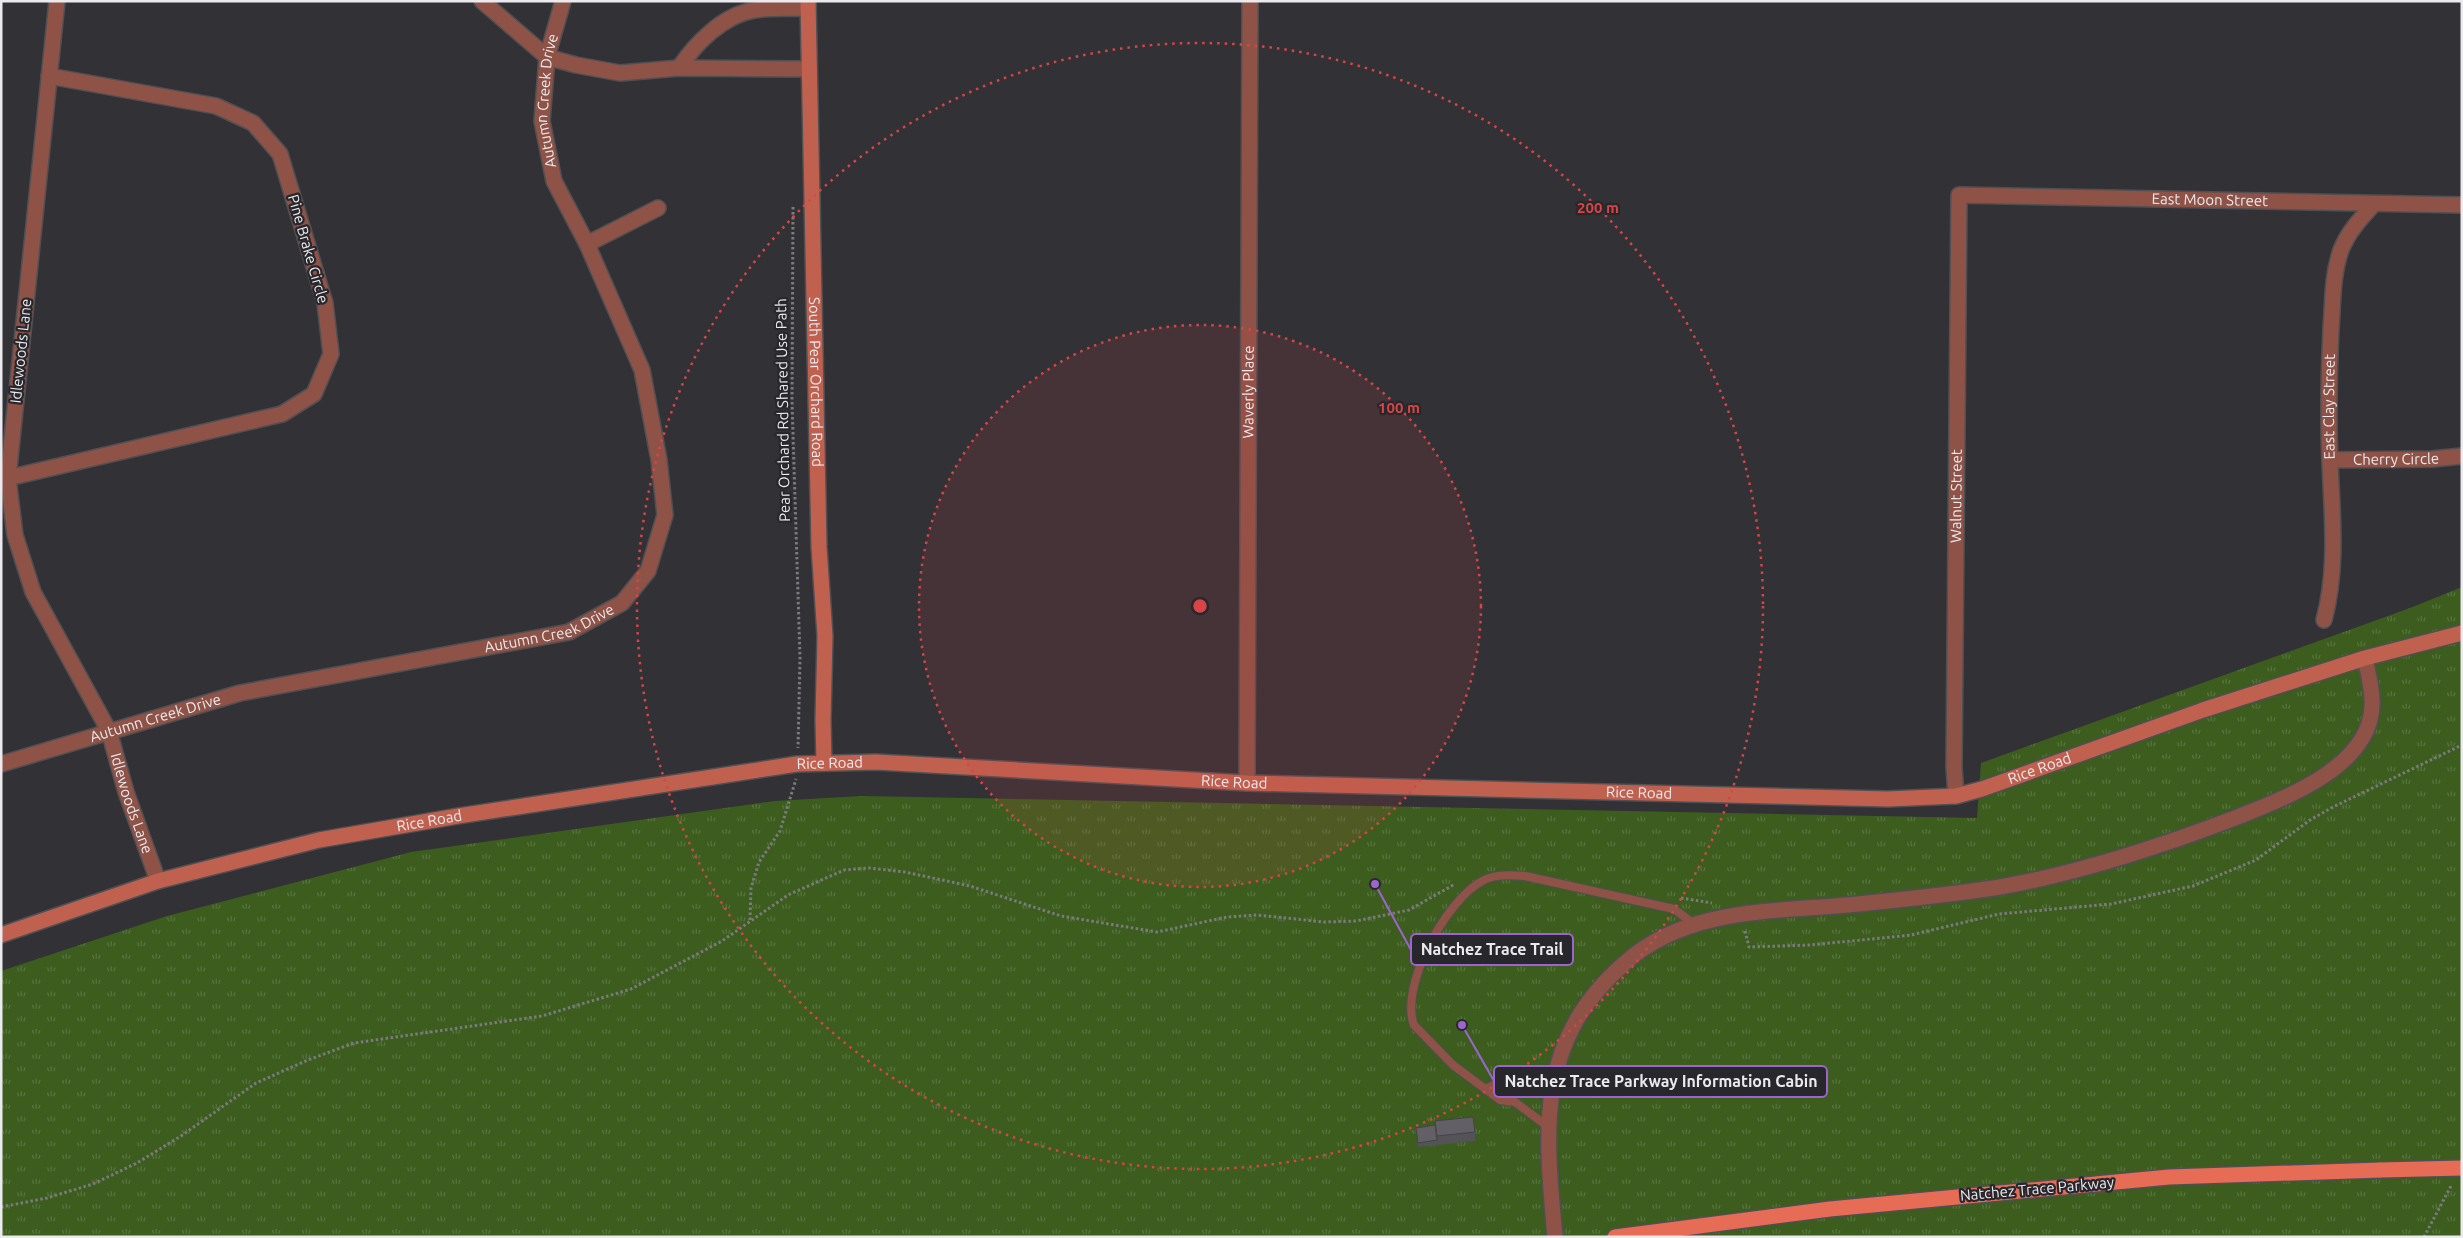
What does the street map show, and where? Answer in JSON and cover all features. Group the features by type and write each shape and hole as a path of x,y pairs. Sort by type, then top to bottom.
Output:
{"main road":[{"name":"Natchez Trace Parkway","path":"1615,1237 1830,1209 2169,1177 2381,1170 2459,1172"}],"street":[{"name":"Idlewoods Lane","path":"57,1 8,478 14,535 33,592 109,731 126,792 158,881"},
{"path":"482,1 547,57 620,72 679,68 809,69"},
{"name":"Autumn Creek Drive","path":"1,764 240,693 569,632 622,603 648,571 665,516 659,460 642,370 586,244 554,181 542,121 547,57 563,1"},
{"name":"Waverly Place","path":"1247,783 1250,1"},
{"path":"679,68 690,50 737,15 754,10 808,4"},
{"name":"South Pear Orchard Road","path":"808,4 819,547 825,636 822,720 824,764"},
{"name":"Pine Brake Circle","path":"8,478 282,414 314,394 331,354 325,303 280,154 253,123 216,106 50,76"},
{"name":"East Moon Street","path":"1959,196 2163,198 2462,205"},
{"name":"Walnut Street","path":"1956,796 1954,757 1959,196"},
{"name":"East Clay Street","path":"2324,620 2331,593 2334,551 2330,460 2330,361 2334,282 2341,250 2357,222 2374,204"},
{"path":"586,244 658,208"},
{"name":"Cherry Circle","path":"2330,460 2432,459 2462,456"},
{"name":"Rice Road","path":"1,935 158,881 328,838 797,764 876,762 1247,783 1888,799 1956,796 1982,789 2203,710 2366,658 2462,633"},
{"path":"1555,1237 1547,1126 1552,1083 1556,1068 1564,1046 1582,1011 1610,976 1640,950 1669,934 1694,924 1741,914 1938,896 2048,877 2180,838 2260,808 2314,782 2350,755 2360,741 2368,724 2372,706 2366,658"}],"lane":[{"path":"1547,1126 1515,1102 1500,1100 1453,1065 1419,1032 1412,1019 1411,1011 1415,982 1424,958 1453,905 1469,889 1492,877 1525,876 1674,909 1694,924"},
{"path":"1485,1089 1502,1081"}],"path":[{"name":"Pear Orchard Rd Shared Use Path","path":"794,203 792,402 800,658 798,735"},
{"path":"750,920 751,888 759,862 780,831 796,784"},
{"path":"1,1207 47,1198 93,1184 137,1163 181,1136 256,1083 308,1060 354,1043 542,1016 622,992 704,951 788,895 844,870 869,868 905,872 970,886 1061,916 1157,932 1227,917 1257,915 1324,922 1356,921 1409,910 1460,882"},
{"path":"1674,896 1712,903 1720,901"},
{"path":"2424,1237 2459,1172"}],"green space":[{"path":"2462,587 2462,1237 1,1237 1,971 167,916 411,852 775,801 861,796 1977,818 1981,763 2410,608"}],"building":[{"path":"1473,1117 1475,1132 1437,1136 1435,1121"},
{"path":"1435,1125 1437,1140 1418,1143 1416,1128"}],"place":[{"name":"Natchez Trace Trail","path":"1375,884"},
{"name":"Natchez Trace Parkway Information Cabin","path":"1462,1025"}]}
